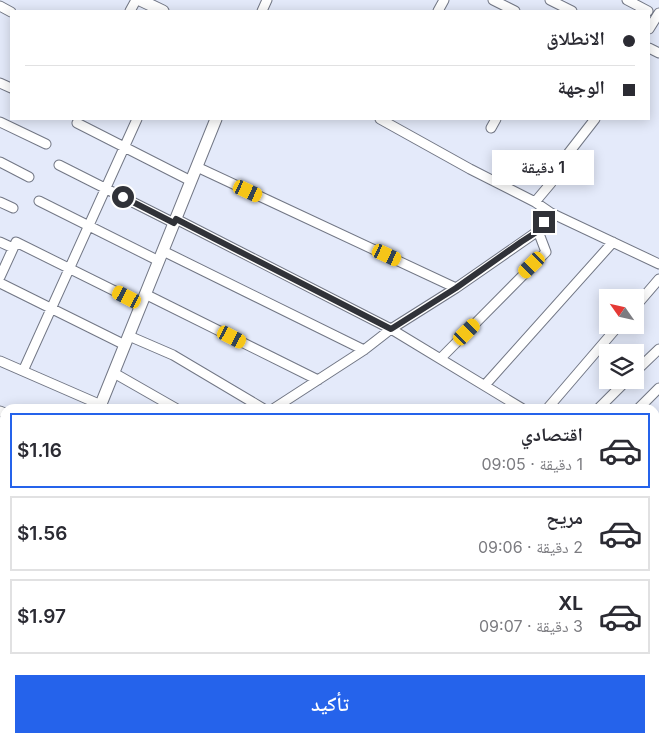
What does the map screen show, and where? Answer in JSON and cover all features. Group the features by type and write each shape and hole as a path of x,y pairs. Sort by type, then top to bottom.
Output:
{"street":[{"path":"140,0 161,10"},
{"path":"493,0 513,10"},
{"path":"630,5 644,10"},
{"path":"23,371 137,120"},
{"path":"101,404 216,120"},
{"path":"382,120 551,212 659,264"},
{"path":"491,128 495,120"},
{"path":"535,202 551,182 560,164 594,120"},
{"path":"0,122 46,144"},
{"path":"77,123 191,181"},
{"path":"0,162 29,177"},
{"path":"60,165 391,329 515,404"},
{"path":"197,167 456,288"},
{"path":"39,201 88,226 161,256 364,350"},
{"path":"0,202 13,208"},
{"path":"281,404 364,350 391,329 456,288 538,231 551,212"},
{"path":"441,358 546,252 538,231"},
{"path":"0,242 13,248"},
{"path":"0,277 16,242 69,268 143,299 318,380"},
{"path":"485,385 613,242"},
{"path":"644,296 659,279"},
{"path":"0,283 51,308 127,341 173,356 255,404"},
{"path":"551,404 612,334"},
{"path":"644,363 659,348"},
{"path":"0,361 94,404"},
{"path":"114,373 168,404"},
{"path":"643,404 659,388"},
{"path":"603,404 618,389"}],"route":[{"path":"123,197 174,223 176,219 391,329 456,288 538,231 544,222"}]}
